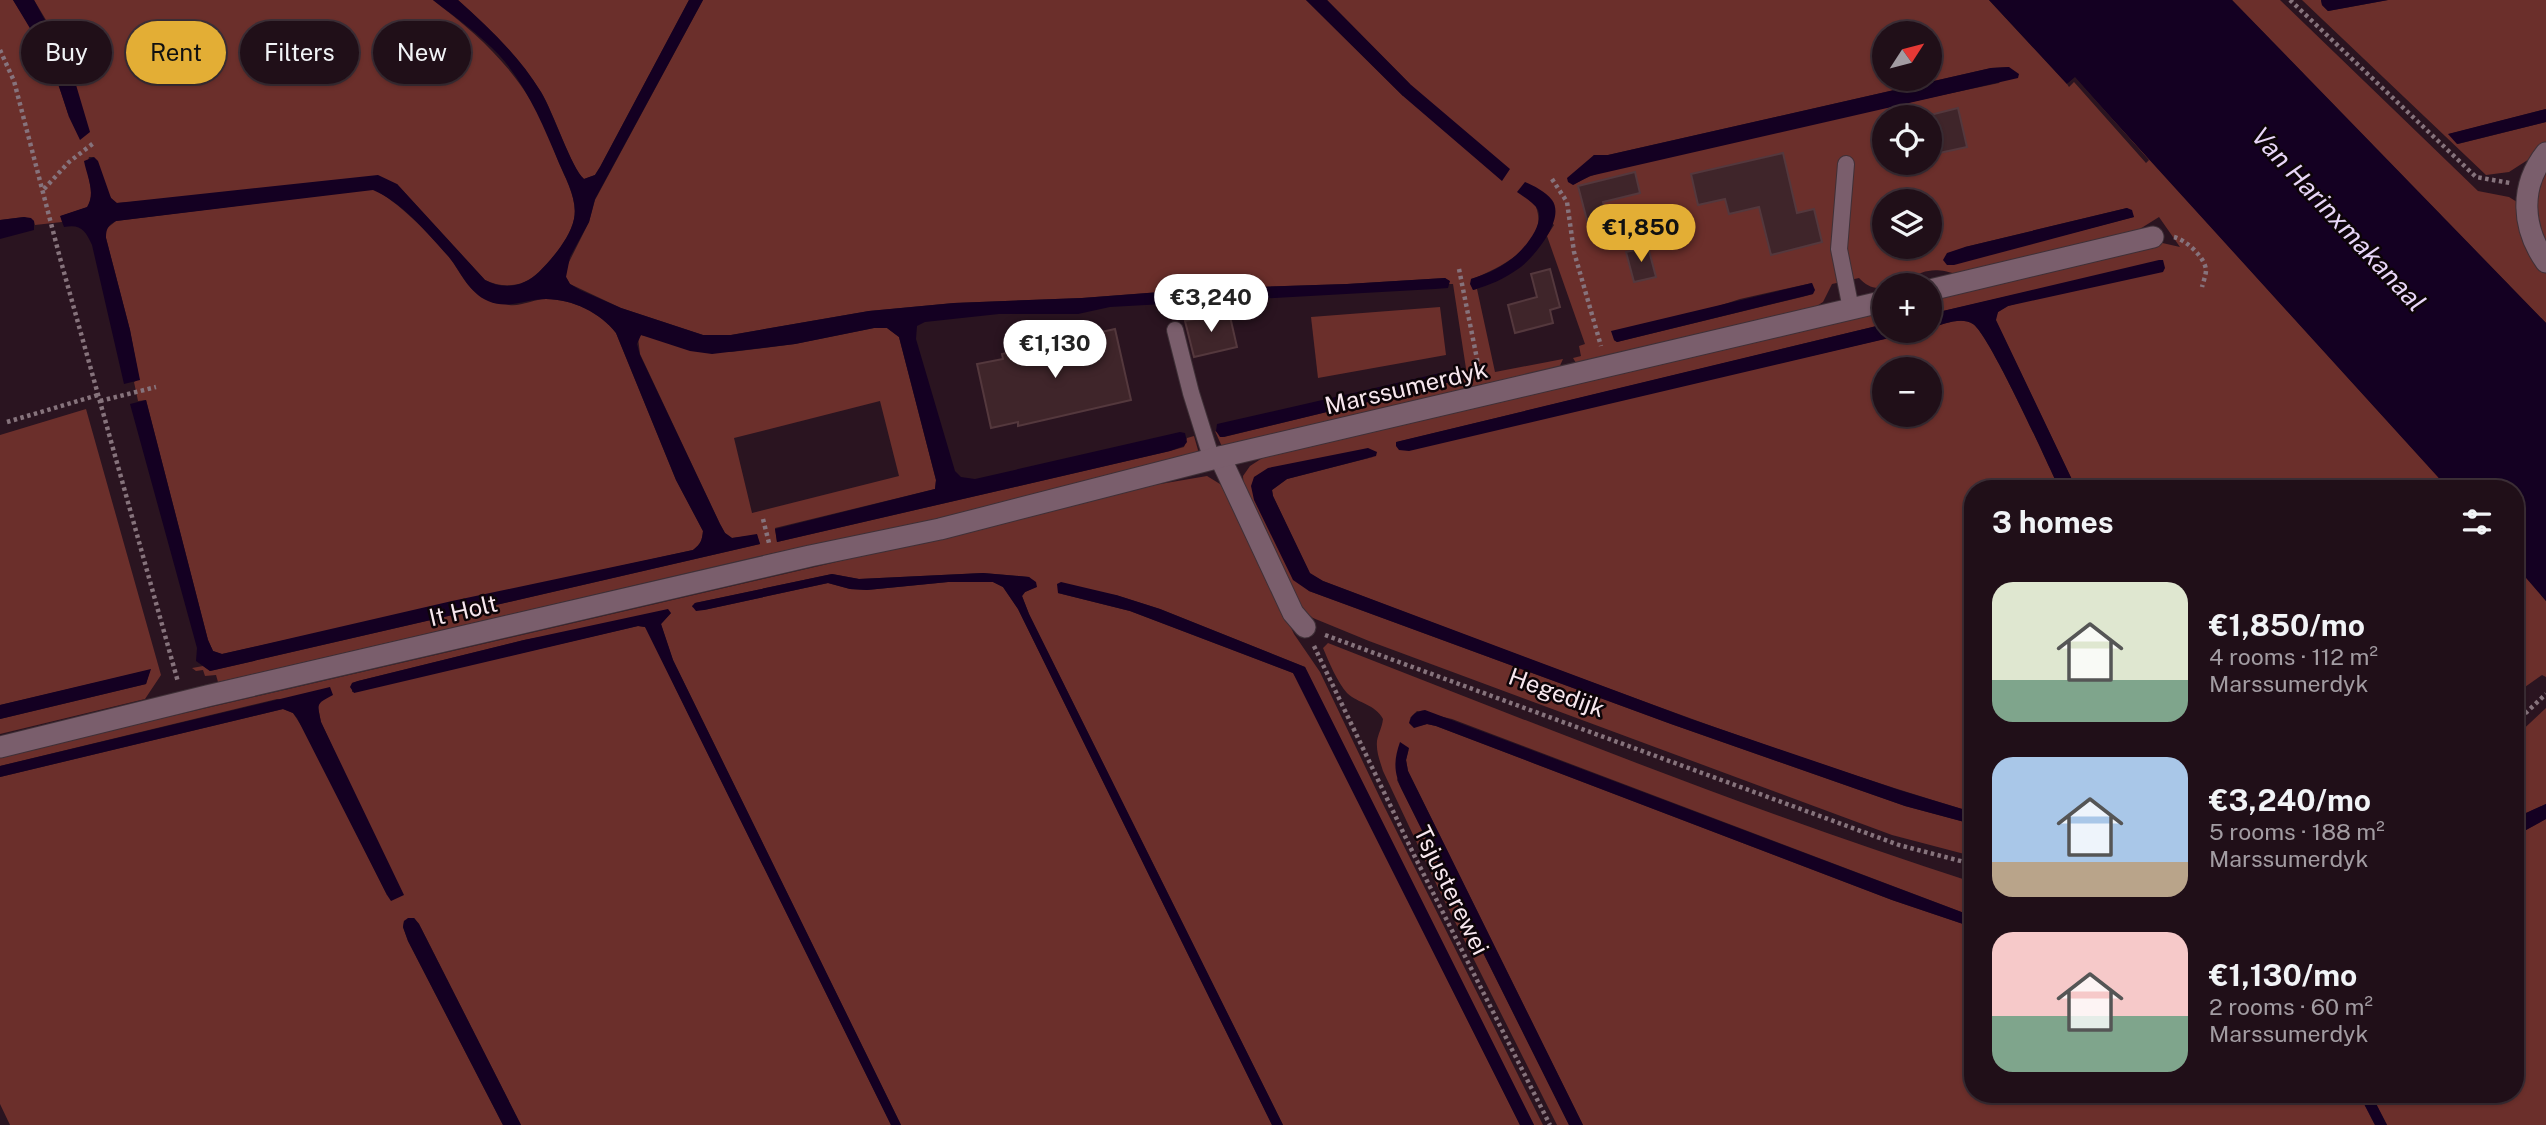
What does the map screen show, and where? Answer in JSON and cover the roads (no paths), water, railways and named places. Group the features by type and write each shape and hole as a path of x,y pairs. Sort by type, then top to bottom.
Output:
{"street":[{"path":"2546,153 2538,163 2528,187 2525,204 2527,221 2538,250 2546,262"},
{"path":"1942,287 2153,237"},
{"name":"Marssumerdyk","path":"940,529 1216,458 1872,304"},
{"path":"1216,458 1293,613 1305,628"},
{"name":"It Holt","path":"0,747 810,556 940,529"}],"lane":[{"path":"1846,164 1839,249 1851,309"},
{"path":"1175,330 1191,393 1216,458"}],"water":[{"path":"13,0 34,0 45,21 26,21"},
{"path":"433,0 458,0 513,54 541,92 574,164 584,179 595,175 600,167 689,0 703,0 595,199 589,222 570,257 566,277 570,284 580,290 621,308 703,335 731,335 869,311 954,303 1445,278 1450,281 1448,288 1110,307 1078,314 999,314 925,322 917,326 916,339 955,471 961,477 975,479 1180,432 1185,433 1187,442 1184,446 1170,451 777,542 775,529 935,489 936,480 899,337 887,328 874,328 795,344 712,354 690,351 641,335 637,344 640,355 725,533 732,538 757,534 760,544 210,671 196,661 197,648 130,404 146,400 208,640 213,651 222,654 452,601 693,550 702,539 703,531 676,480 616,333 610,326 594,313 576,304 538,299 503,304 481,297 470,288 449,257 414,219 394,202 373,190 116,221 111,224 106,238 140,380 124,384 92,245 82,229 75,226 64,227 60,216 87,207 91,190 84,161 94,157 98,161 111,198 117,203 378,175 397,184 485,280 506,286 520,284 533,277 555,255 565,241 574,219 573,197 568,183 540,120 518,80 499,55 471,30 471,21 460,21"},
{"path":"1306,0 1327,0 1410,84 1510,169 1502,181 1403,96"},
{"name":"Van Harinxmakanaal","path":"1989,0 2232,0 2546,323 2546,601 2524,575 2524,480 2441,480 2075,78 2067,84"},
{"path":"2321,0 2388,0 2328,11"},
{"path":"2009,67 2019,74 2018,78 1900,105 1872,105 1872,111 1590,176 1573,185 1568,182 1567,178 1594,155 1608,155 1890,91 1942,91 1942,79 1991,68"},
{"path":"58,84 76,84 90,132 80,140"},
{"path":"2546,109 2546,122 2457,144 2448,134"},
{"path":"1525,182 1543,191 1552,200 1555,217 1552,227 1532,256 1518,269 1473,290 1471,279 1491,272 1516,256 1535,231 1539,218 1538,210 1517,192"},
{"path":"2127,208 2132,210 2134,217 1954,265 1947,265 1943,260 1947,253 1965,247"},
{"path":"24,217 34,221 34,230 0,239 0,220"},
{"path":"2163,260 2163,272 2008,306 1998,312 1996,320 2072,480 2055,480 2018,400 1981,333 1968,322 1942,325 1942,311"},
{"path":"1812,283 1815,290 1813,294 1617,342 1611,331"},
{"path":"1872,327 1872,342 1409,451 1399,450 1396,442"},
{"path":"1449,371 1462,372 1463,379 1223,437 1216,431 1217,424"},
{"path":"1368,448 1377,452 1376,456 1287,479 1272,490 1310,573 1323,581 1691,719 1964,810 1964,822 1905,806 1671,724 1309,591 1293,580 1254,500 1251,486 1254,477 1268,468"},
{"path":"983,573 1029,577 1036,582 1037,587 1022,596 1029,614 1283,1125 1272,1125 1018,609 1003,587 993,582 948,582 867,590 828,583 704,610 696,611 692,606 695,603 832,574 859,579"},
{"path":"1061,582 1160,609 1305,667 1534,1125 1520,1125 1293,673 1130,611 1058,593 1057,584"},
{"path":"668,609 671,613 661,624 673,660 901,1125 891,1125 645,627 638,626 354,693 350,687 358,681 524,640"},
{"path":"151,669 146,684 0,719 0,705"},
{"path":"330,687 333,695 319,705 321,722 404,895 391,901 297,718 283,709 0,777 0,766"},
{"path":"1425,710 1964,913 1964,924 1892,900 1436,726 1427,724 1414,728 1409,723 1417,712"},
{"path":"1400,742 1409,748 1406,760 1408,771 1583,1125 1569,1125 1403,792 1396,768"},
{"path":"2546,804 2546,819 2524,831 2524,814"},
{"path":"408,918 414,918 419,924 521,1125 503,1125 408,941 403,927"},
{"path":"2364,1103 2376,1103 2387,1125 2375,1125"}]}
